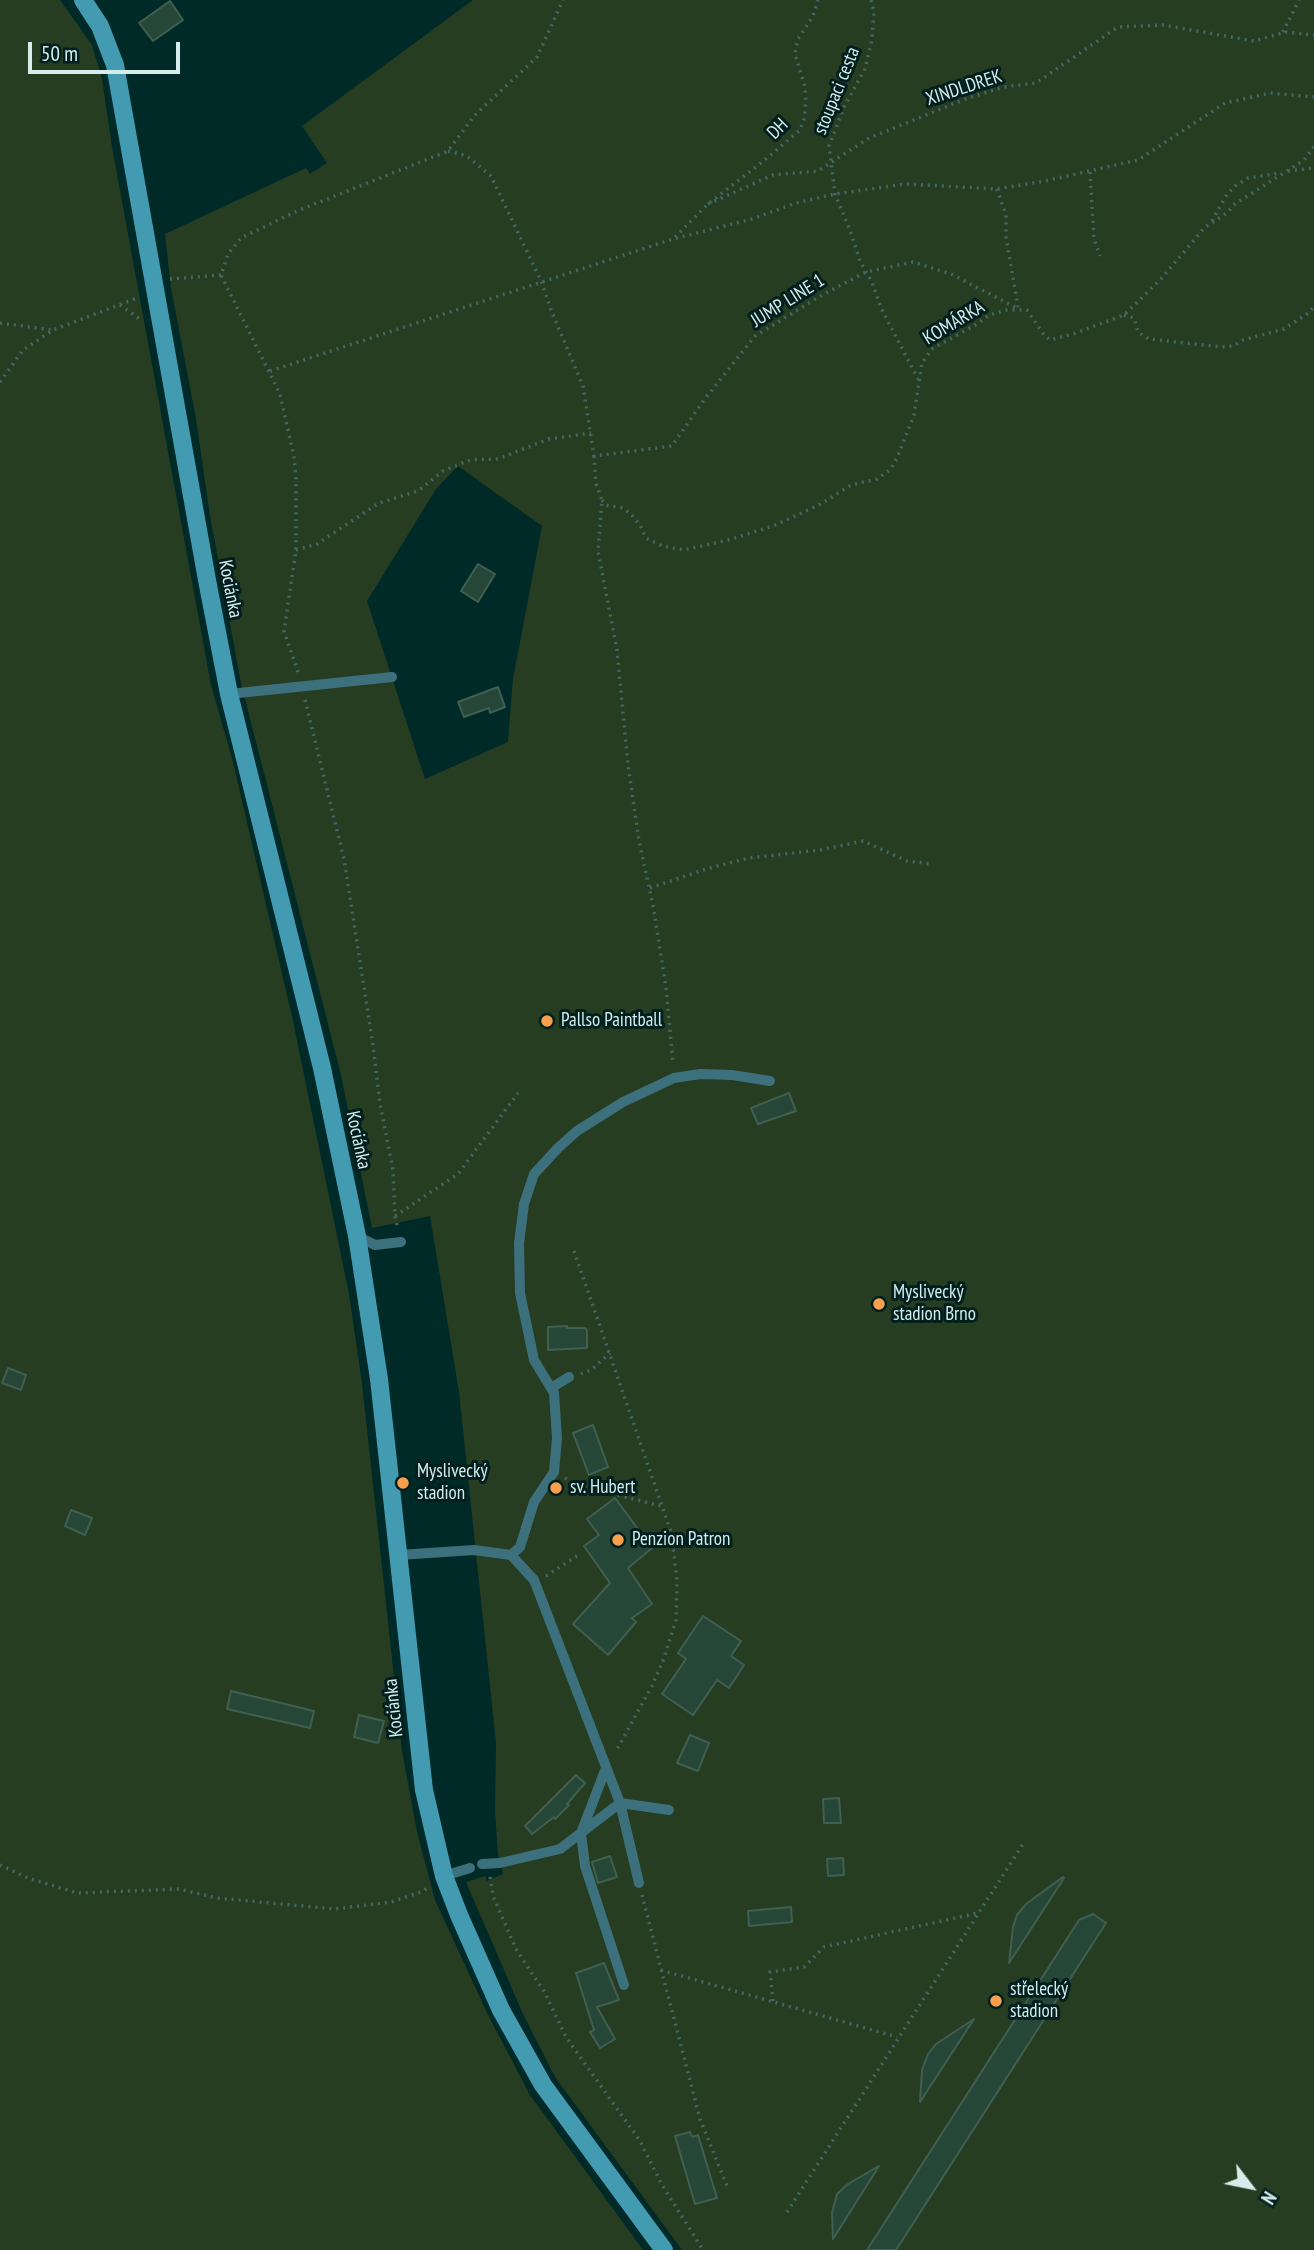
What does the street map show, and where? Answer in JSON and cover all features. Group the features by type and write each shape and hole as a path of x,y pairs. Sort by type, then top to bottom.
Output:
{"street":[{"name":"Kociánka","path":"82,0 100,26 115,65 229,694 321,1068 357,1237 379,1379 424,1790 444,1877 501,2010 543,2085 664,2250"}],"lane":[{"path":"229,694 392,677"},
{"path":"511,1555 520,1547 534,1502 554,1472 554,1393 534,1360 520,1293 519,1243 524,1204 534,1174 577,1131 623,1102 674,1078 699,1074 732,1075 770,1082"},
{"path":"357,1237 375,1245 401,1242"},
{"path":"551,1388 569,1377"},
{"path":"399,1555 474,1550 511,1555 535,1583 620,1803 639,1883"},
{"path":"606,1768 581,1833 585,1866 624,1985"},
{"path":"482,1864 500,1863 560,1849 620,1803 669,1810"},
{"path":"444,1877 470,1868"}],"path":[{"path":"401,1242 395,1217 393,1170 380,1104 348,883 302,687 284,631 296,550 296,479 293,457 280,394 220,275 228,254 241,238 297,211 448,151 474,116 537,57 563,0"},
{"name":"DH","path":"673,239 708,204 800,130 806,101 805,87 795,54 798,39 813,16 818,0"},
{"name":"stoupaci cesta","path":"871,0 874,11 872,39 865,69 844,107 829,146 835,194 860,261 918,379"},
{"path":"1282,34 1299,0"},
{"name":"XINDLDREK","path":"708,204 773,175 818,171 869,138 968,98 1004,87 1036,83 1118,27 1163,25 1254,41 1282,34 1314,35"},
{"path":"270,371 673,239 752,219 796,202 905,184 997,189 1090,172 1138,160 1225,103 1270,93 1314,97"},
{"path":"997,189 1006,215 1006,237 1018,308 1031,313 1050,340 1124,315 1161,279 1190,242 1211,223 1227,214 1235,204 1304,160 1314,147"},
{"path":"448,151 467,156 491,176 542,283 583,386 596,484 602,500 598,551 617,649 631,790 666,988 674,1078"},
{"path":"1211,223 1226,196 1248,178 1314,168"},
{"path":"1090,172 1094,239 1100,256"},
{"name":"JUMP LINE 1","path":"594,456 673,446 704,400 755,336 866,272 913,262 951,274 1018,308"},
{"path":"183,278 220,275"},
{"path":"0,382 23,350 53,330 156,291"},
{"path":"1124,315 1134,318 1138,332 1149,339 1233,346 1284,329 1314,307"},
{"name":"KOMÁRKA","path":"602,500 606,505 630,513 646,538 662,546 684,550 773,526 821,504 851,485 877,479 891,469 911,424 922,363 932,349 989,315 1018,308"},
{"path":"0,323 53,330"},
{"path":"296,550 317,544 379,503 418,491 452,467 471,460 498,459 549,439 591,433"},
{"path":"649,888 749,858 820,850 863,841 907,861 931,864"},
{"path":"395,1217 458,1174 518,1093"},
{"path":"575,1251 671,1532 677,1580 676,1619 664,1658 652,1686 606,1768"},
{"path":"580,1374 591,1370 610,1353"},
{"path":"554,1472 577,1485 663,1507"},
{"path":"535,1583 580,1553"},
{"path":"787,2212 1023,1844"},
{"path":"482,1864 489,1870 493,1896 516,1949 545,1993 566,2037 640,2141 662,2185 703,2250"},
{"path":"0,1865 27,1878 77,1893 178,1889 217,1898 335,1909 391,1902 421,1892 444,1877"},
{"path":"639,1883 700,2119 727,2186"},
{"path":"773,2001 770,1972 804,1967 824,1947 978,1913"},
{"path":"661,1970 897,2037"}],"green space":[{"path":"0,0 60,0 92,45 102,79 112,147 211,685 233,762 293,1021 349,1294 362,1383 402,1751 417,1832 435,1900 488,2015 530,2095 643,2250 0,2250"},
{"name":"Myslivecký stadion Brno","path":"473,0 1314,0 1314,2250 682,2250 555,2077 523,2014 466,1882 485,1876 487,1881 503,1874 498,1855 495,1811 496,1743 459,1392 430,1216 372,1228 341,1075 241,683 171,288 165,234 306,168 310,174 327,163 302,126","holes":["458,466 542,526 513,679 508,742 425,779 367,601 436,489"]}],"building":[{"path":"170,1 183,20 153,41 139,23"},
{"path":"478,564 495,574 478,602 461,591"},
{"path":"498,687 505,707 490,713 489,708 464,717 458,702"},
{"path":"789,1093 796,1111 758,1124 751,1108"},
{"path":"567,1326 587,1330 587,1348 548,1350 548,1327"},
{"path":"8,1368 26,1375 21,1390 2,1383"},
{"path":"593,1425 608,1467 589,1475 573,1433"},
{"path":"615,1498 652,1548 628,1568 652,1604 632,1618 636,1622 608,1655 573,1624 610,1583 584,1546 599,1535 587,1519"},
{"path":"71,1510 92,1518 85,1535 65,1526"},
{"path":"703,1616 741,1641 731,1656 744,1665 729,1688 717,1680 693,1715 662,1694 686,1659 678,1653"},
{"path":"231,1691 314,1711 310,1728 227,1709"},
{"path":"359,1715 384,1721 378,1743 354,1737"},
{"path":"690,1735 709,1743 698,1771 677,1763"},
{"path":"576,1775 585,1783 567,1804 569,1805 555,1819 554,1817 532,1834 525,1826"},
{"path":"839,1798 841,1823 824,1823 823,1799"},
{"path":"610,1856 617,1877 598,1883 592,1862"},
{"path":"843,1858 844,1875 828,1876 827,1859"},
{"path":"1063,1877 1009,1963 1017,1915 1026,1904"},
{"path":"791,1907 792,1922 749,1926 748,1911"},
{"path":"1093,1914 1106,1923 896,2250 867,2250 1079,1920"},
{"path":"604,1963 619,2000 597,2007 615,2039 600,2048 590,2032 594,2030 576,1973"},
{"path":"974,2019 920,2102 922,2070 928,2054 936,2044"},
{"path":"690,2132 692,2137 698,2135 717,2198 695,2204 675,2136"},
{"path":"879,2166 833,2239 832,2213 837,2194 848,2184"}],"place":[{"name":"Pallso Paintball","path":"547,1021"},
{"name":"Myslivecký stadion Brno","path":"879,1304"},
{"name":"Myslivecký stadion","path":"403,1483"},
{"name":"sv. Hubert","path":"556,1488"},
{"name":"Penzion Patron","path":"618,1540"},
{"name":"střelecký stadion","path":"996,2001"}]}
